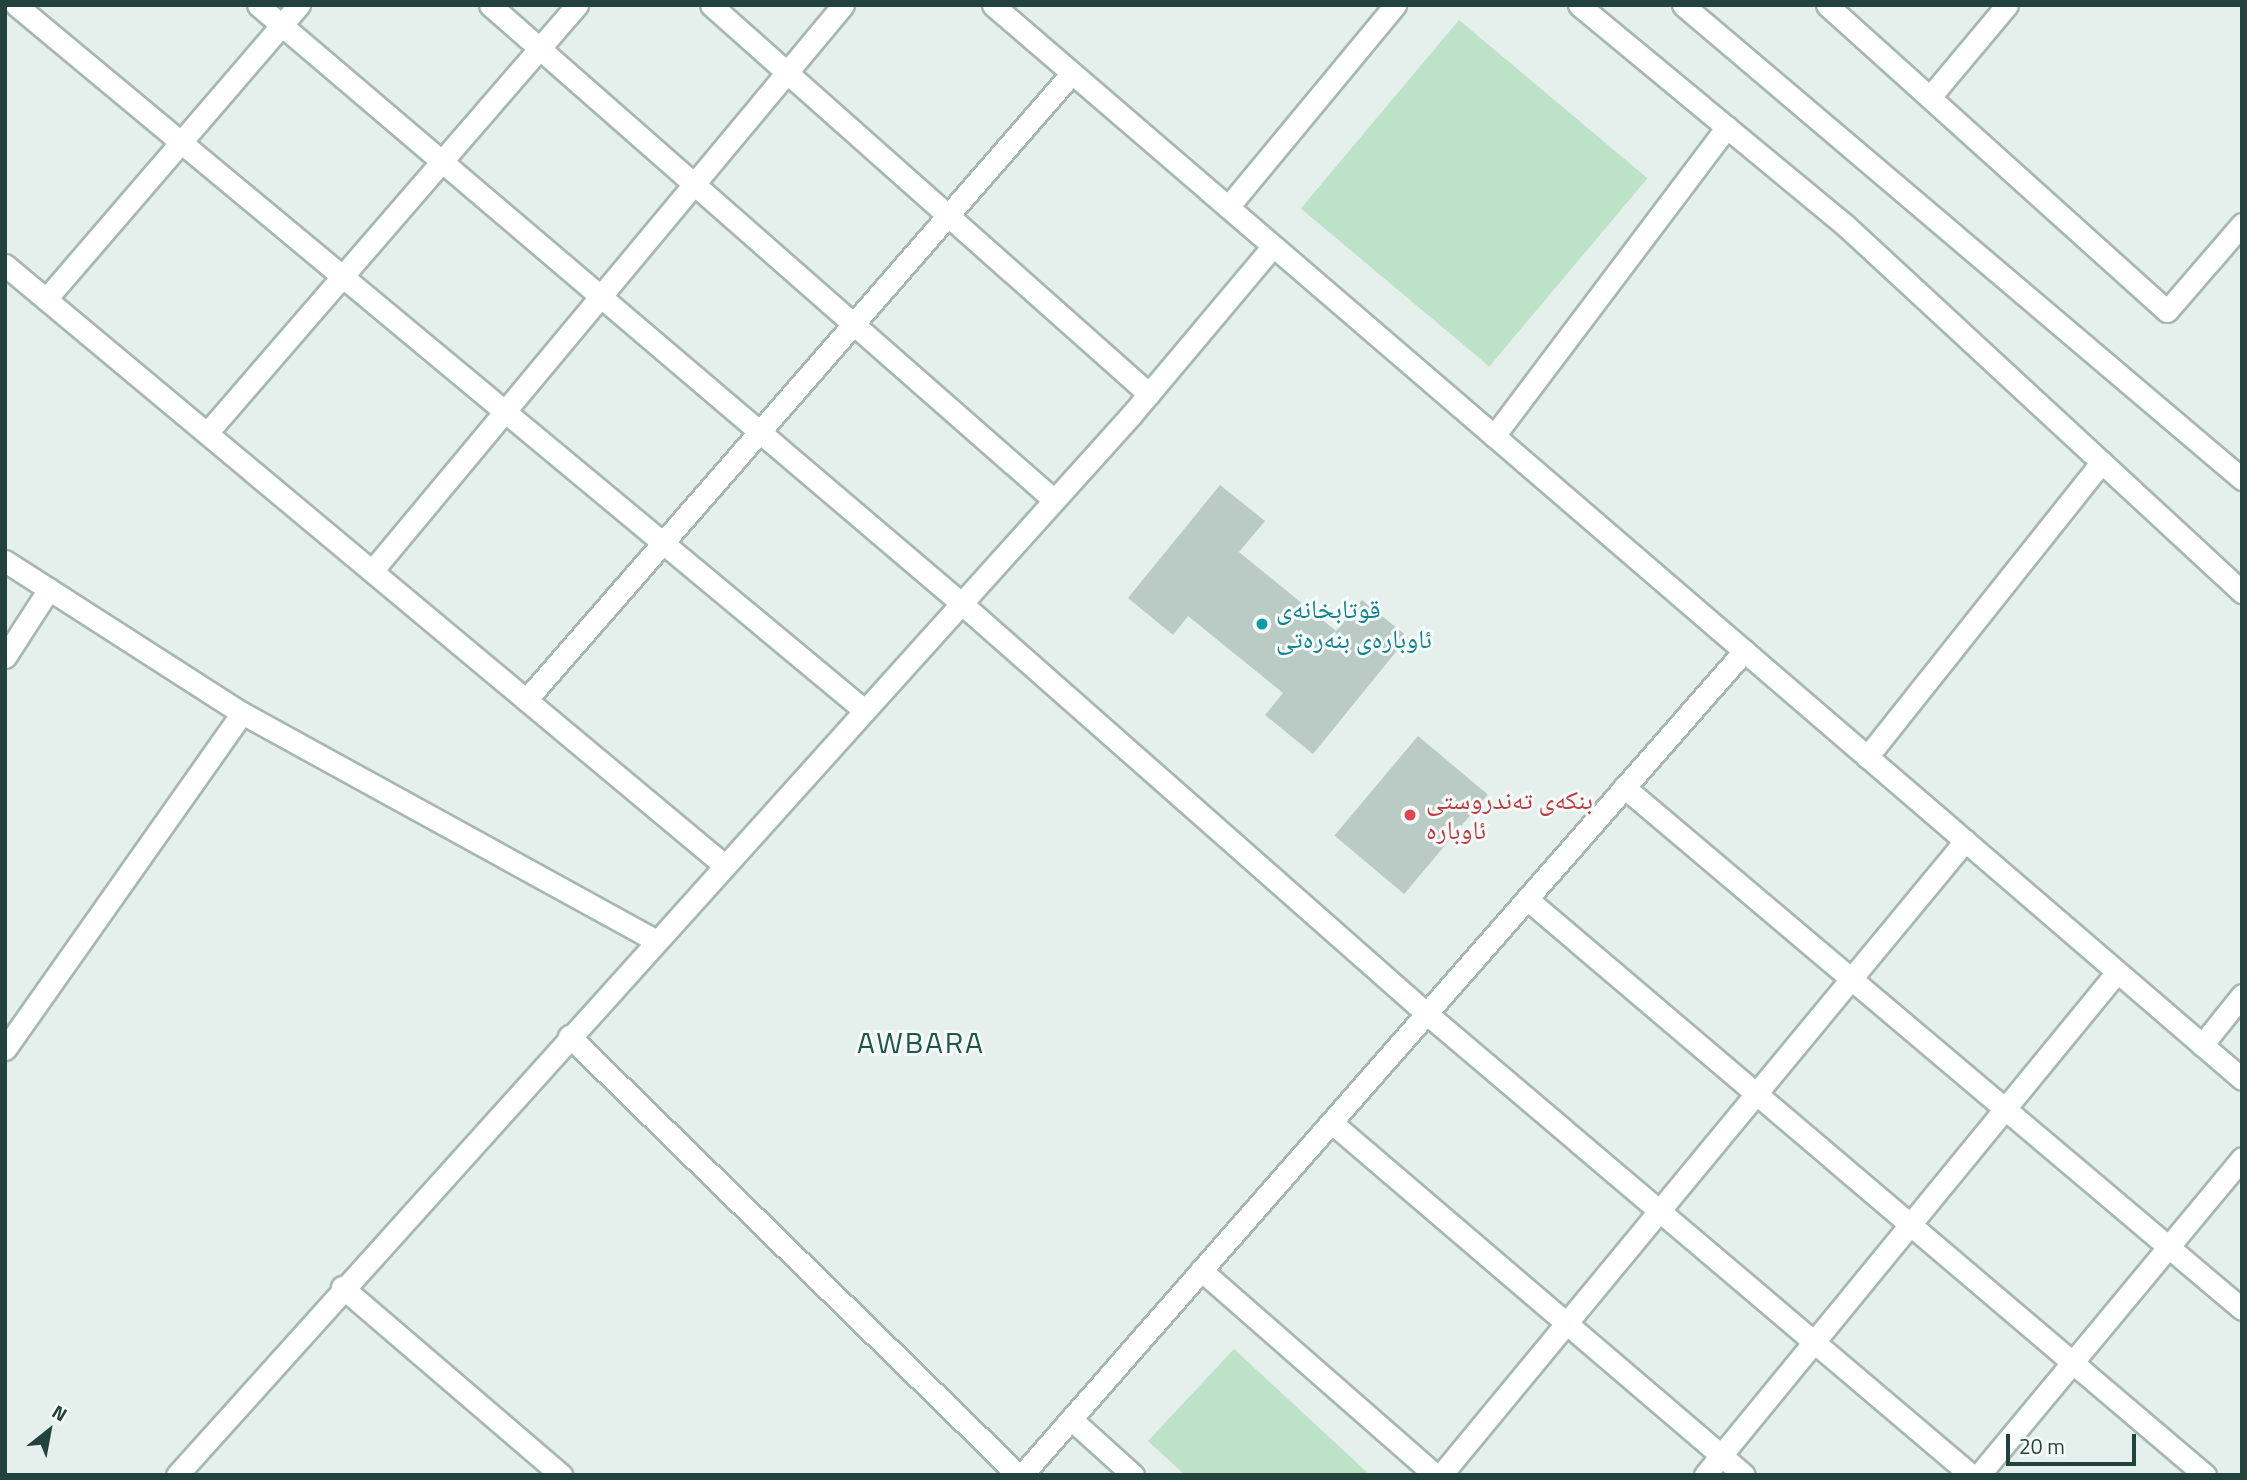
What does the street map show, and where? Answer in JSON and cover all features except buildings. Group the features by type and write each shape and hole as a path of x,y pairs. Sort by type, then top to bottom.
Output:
{"street":[{"path":"16,5 864,710"},
{"path":"258,5 961,603 1426,1013 1970,1475"},
{"path":"46,299 299,5"},
{"path":"490,5 1054,500"},
{"path":"207,433 577,5"},
{"path":"711,5 1149,394"},
{"path":"372,571 843,5"},
{"path":"993,5 2242,1079"},
{"path":"1228,207 1395,5"},
{"path":"1579,5 1846,225 2242,592"},
{"path":"1683,5 1959,235 2242,479"},
{"path":"1827,5 2167,311 2242,224"},
{"path":"1930,97 2007,5"},
{"path":"526,700 1072,73"},
{"path":"1494,436 1727,127"},
{"path":"177,1475 342,1287 1149,394 1273,246"},
{"path":"5,265 724,865"},
{"path":"1867,757 2102,462"},
{"path":"5,561 242,713 656,941"},
{"path":"5,657 49,589"},
{"path":"569,1036 1020,1475 1744,651"},
{"path":"5,1049 242,713"},
{"path":"1624,787 2242,1309"},
{"path":"1441,1475 1965,841"},
{"path":"1527,898 2205,1475"},
{"path":"1705,1475 2117,972"},
{"path":"2202,1045 2242,995"},
{"path":"1331,1122 1744,1475"},
{"path":"1979,1475 2242,1158"},
{"path":"1201,1270 1435,1475"},
{"path":"342,1287 561,1475"},
{"path":"1071,1419 1133,1475"}],"green space":[{"path":"1459,20 1647,178 1489,367 1301,208"},
{"path":"1234,1349 1370,1475 1185,1475 1148,1441"}],"place":[{"name":"قوتابخانەی ئاوبارەی بنەرەتی","path":"1262,624"},
{"name":"بنکەی تەندروستی ئاوبارە","path":"1410,815"}],"district":[{"name":"AWBARA","path":"921,1042"}]}
